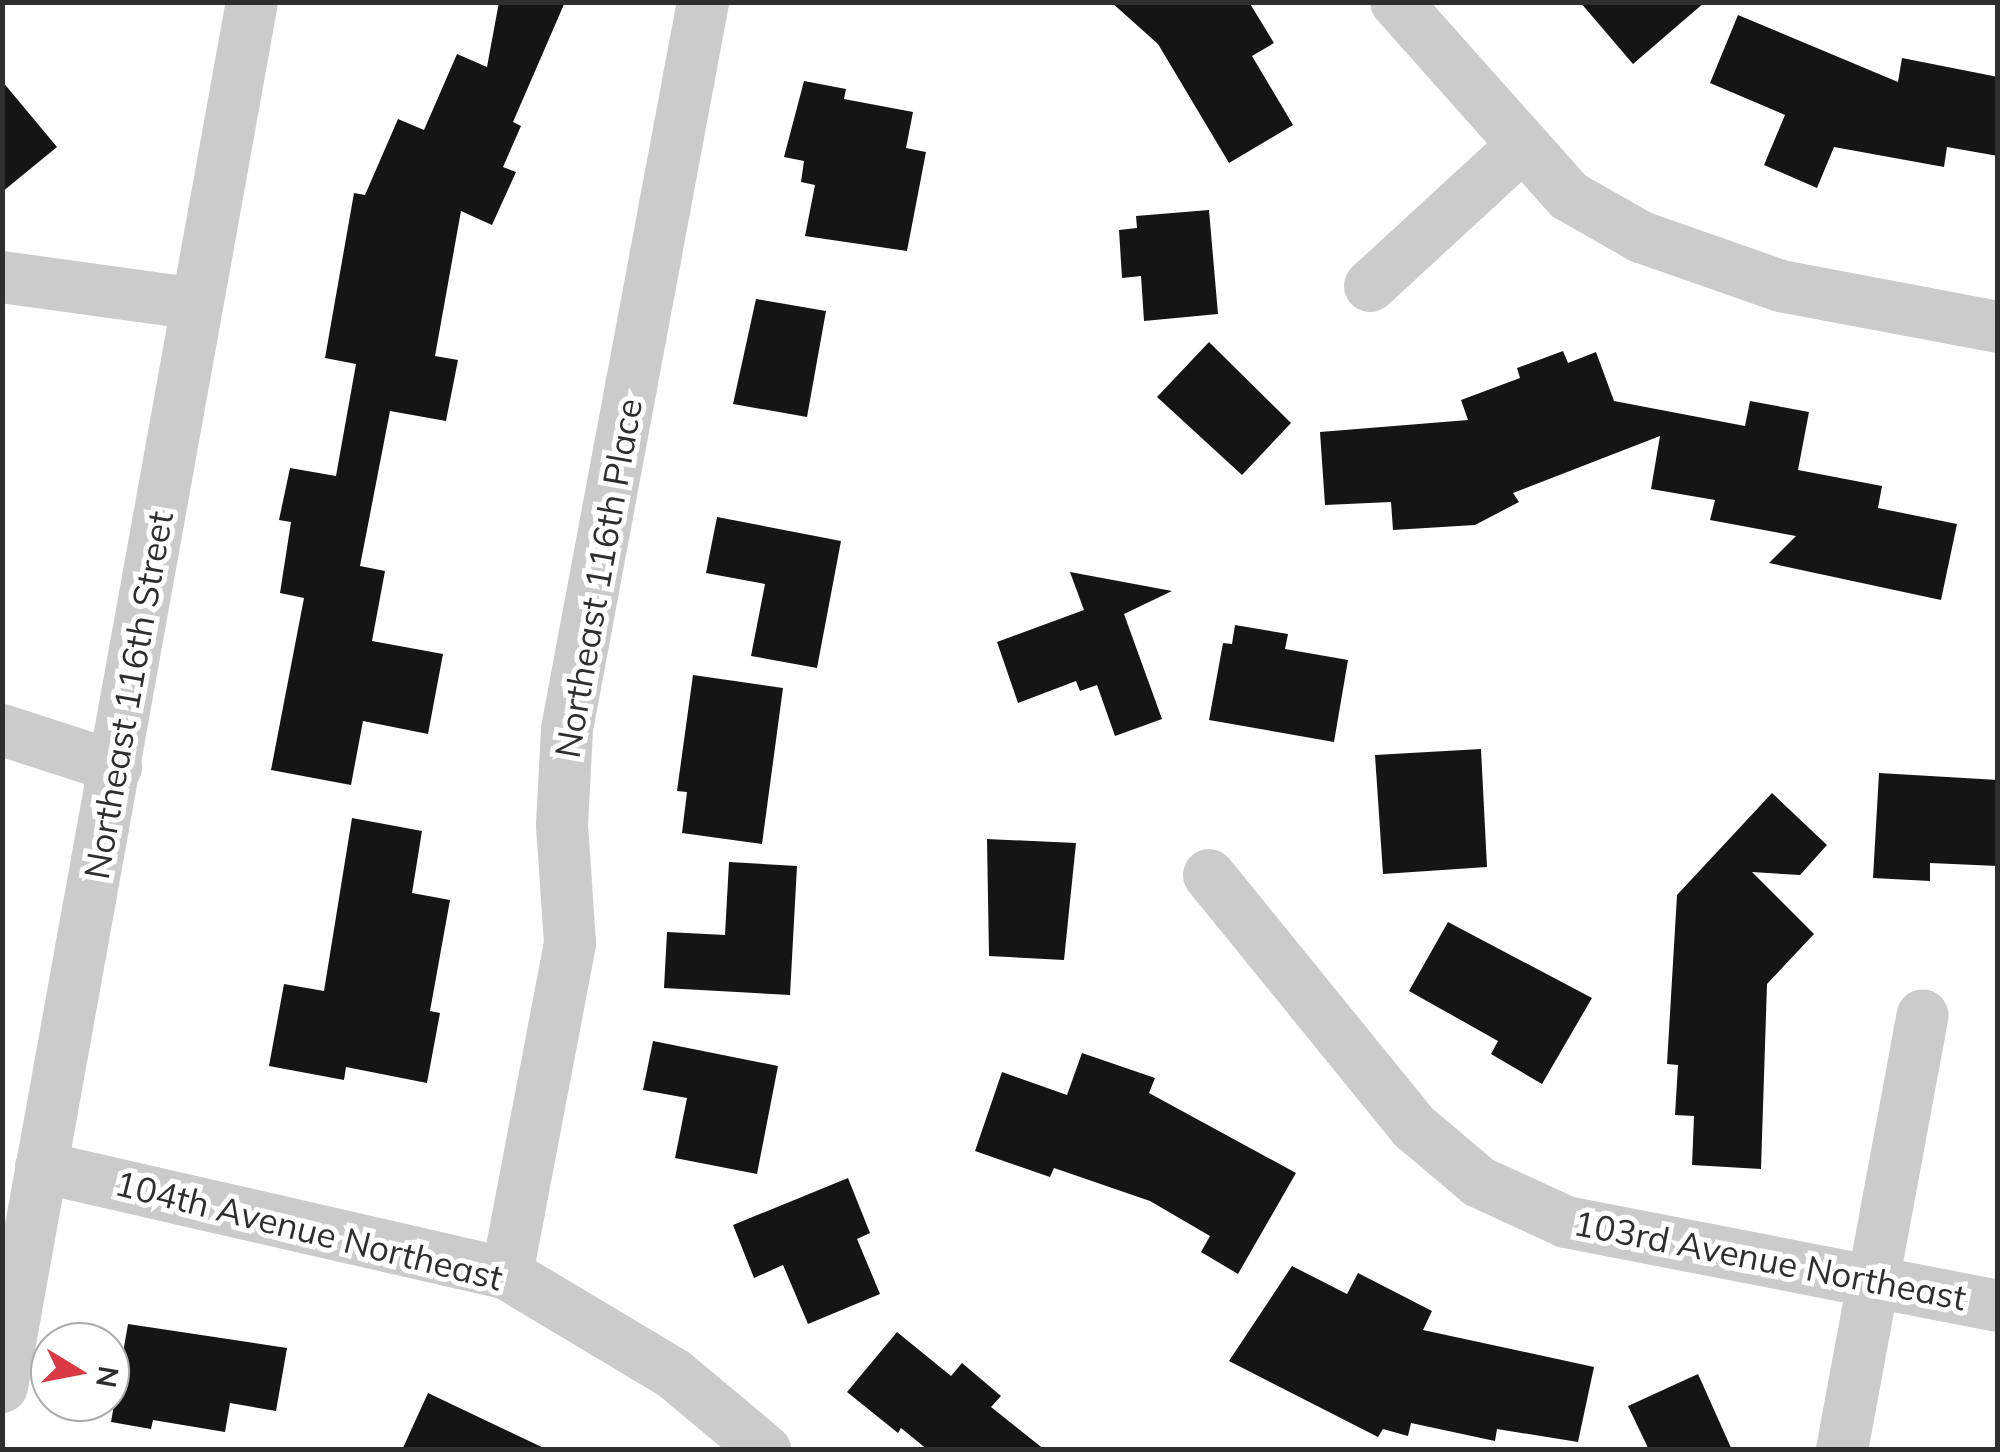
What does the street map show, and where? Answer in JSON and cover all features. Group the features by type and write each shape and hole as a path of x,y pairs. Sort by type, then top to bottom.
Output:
{"street":[{"name":"Northeast 116th Street","path":"2,1387 252,2"},
{"name":"Northeast 116th Place","path":"507,1274 570,944 562,825 567,729 703,2"},
{"path":"1396,2 1520,148 1570,196 1720,269 1998,327"},
{"path":"1370,286 1520,148"},
{"path":"2,277 197,304"},
{"path":"2,730 116,767"},
{"name":"103rd Avenue Northeast","path":"1209,875 1414,1127 1480,1182 1566,1222 1998,1306"},
{"path":"1842,1450 1922,1015"},
{"name":"104th Avenue Northeast","path":"42,1167 507,1274 674,1374 765,1450"}],"building":[{"path":"499,2 565,2 513,122 521,126 503,167 516,172 492,225 461,211 435,356 458,360 446,421 390,411 360,566 385,571 372,641 443,654 428,734 363,721 351,785 271,770 304,598 280,593 291,522 279,520 290,468 336,476 356,364 325,358 354,193 365,195 398,119 424,130 457,54 487,67"},
{"path":"1111,2 1249,2 1274,43 1252,56 1293,125 1229,163 1158,44"},
{"path":"1580,2 1705,2 1633,64"},
{"path":"1738,15 1898,82 1902,58 1998,77 1998,156 1947,147 1944,167 1834,147 1817,188 1764,165 1785,115 1710,83"},
{"path":"2,81 57,147 2,192"},
{"path":"804,81 846,89 844,99 913,112 906,148 926,152 907,251 805,236 815,185 801,182 804,161 784,157"},
{"path":"1209,210 1218,314 1144,321 1141,276 1122,278 1119,230 1137,228 1136,216"},
{"path":"756,299 826,311 807,417 733,404"},
{"path":"1209,342 1291,423 1242,475 1157,397"},
{"path":"1563,351 1568,363 1596,352 1614,401 1745,426 1750,401 1809,412 1798,470 1882,486 1878,508 1957,524 1941,600 1769,563 1796,536 1710,520 1715,500 1651,489 1660,436 1513,493 1519,502 1475,525 1393,530 1391,502 1325,505 1320,432 1468,420 1461,400 1520,378 1517,368"},
{"path":"717,517 841,541 817,668 751,656 765,584 706,573"},
{"path":"1070,572 1172,591 1124,614 1162,719 1115,736 1097,685 1080,691 1076,681 1018,703 997,642 1084,610"},
{"path":"1235,625 1288,634 1285,649 1348,660 1334,742 1209,720 1223,643 1232,644"},
{"path":"693,675 783,688 762,844 682,833 687,792 677,791"},
{"path":"1481,749 1487,867 1383,874 1375,755"},
{"path":"1879,773 1998,780 1998,866 1930,863 1930,881 1873,878"},
{"path":"1772,793 1827,845 1800,875 1752,872 1814,934 1767,984 1761,1169 1692,1165 1694,1116 1675,1115 1678,1065 1667,1064 1677,895"},
{"path":"352,818 422,831 412,893 450,900 430,1011 440,1013 427,1083 346,1067 344,1080 269,1066 284,984 324,991"},
{"path":"987,839 1076,843 1064,960 989,956"},
{"path":"729,862 797,866 790,995 664,988 667,932 725,935"},
{"path":"1448,922 1592,998 1542,1084 1491,1054 1498,1041 1409,991"},
{"path":"653,1041 778,1066 757,1174 675,1158 687,1098 643,1090"},
{"path":"1082,1053 1155,1078 1149,1093 1296,1173 1238,1274 1201,1252 1210,1236 1150,1201 1054,1168 1050,1177 975,1151 1002,1072 1067,1095"},
{"path":"848,1178 870,1233 857,1239 880,1294 808,1324 783,1265 754,1278 733,1225"},
{"path":"1292,1266 1347,1294 1358,1273 1432,1311 1423,1330 1594,1367 1578,1442 1497,1429 1495,1441 1411,1423 1408,1436 1383,1429 1378,1437 1229,1361"},
{"path":"130,1324 287,1348 276,1411 230,1403 225,1432 153,1420 151,1429 111,1422 130,1422"},
{"path":"897,1332 951,1376 962,1363 1001,1396 991,1407 1045,1450 928,1450 901,1428 898,1433 847,1392"},
{"path":"1698,1374 1732,1450 1649,1450 1628,1406"},
{"path":"428,1393 548,1450 402,1450"}]}
